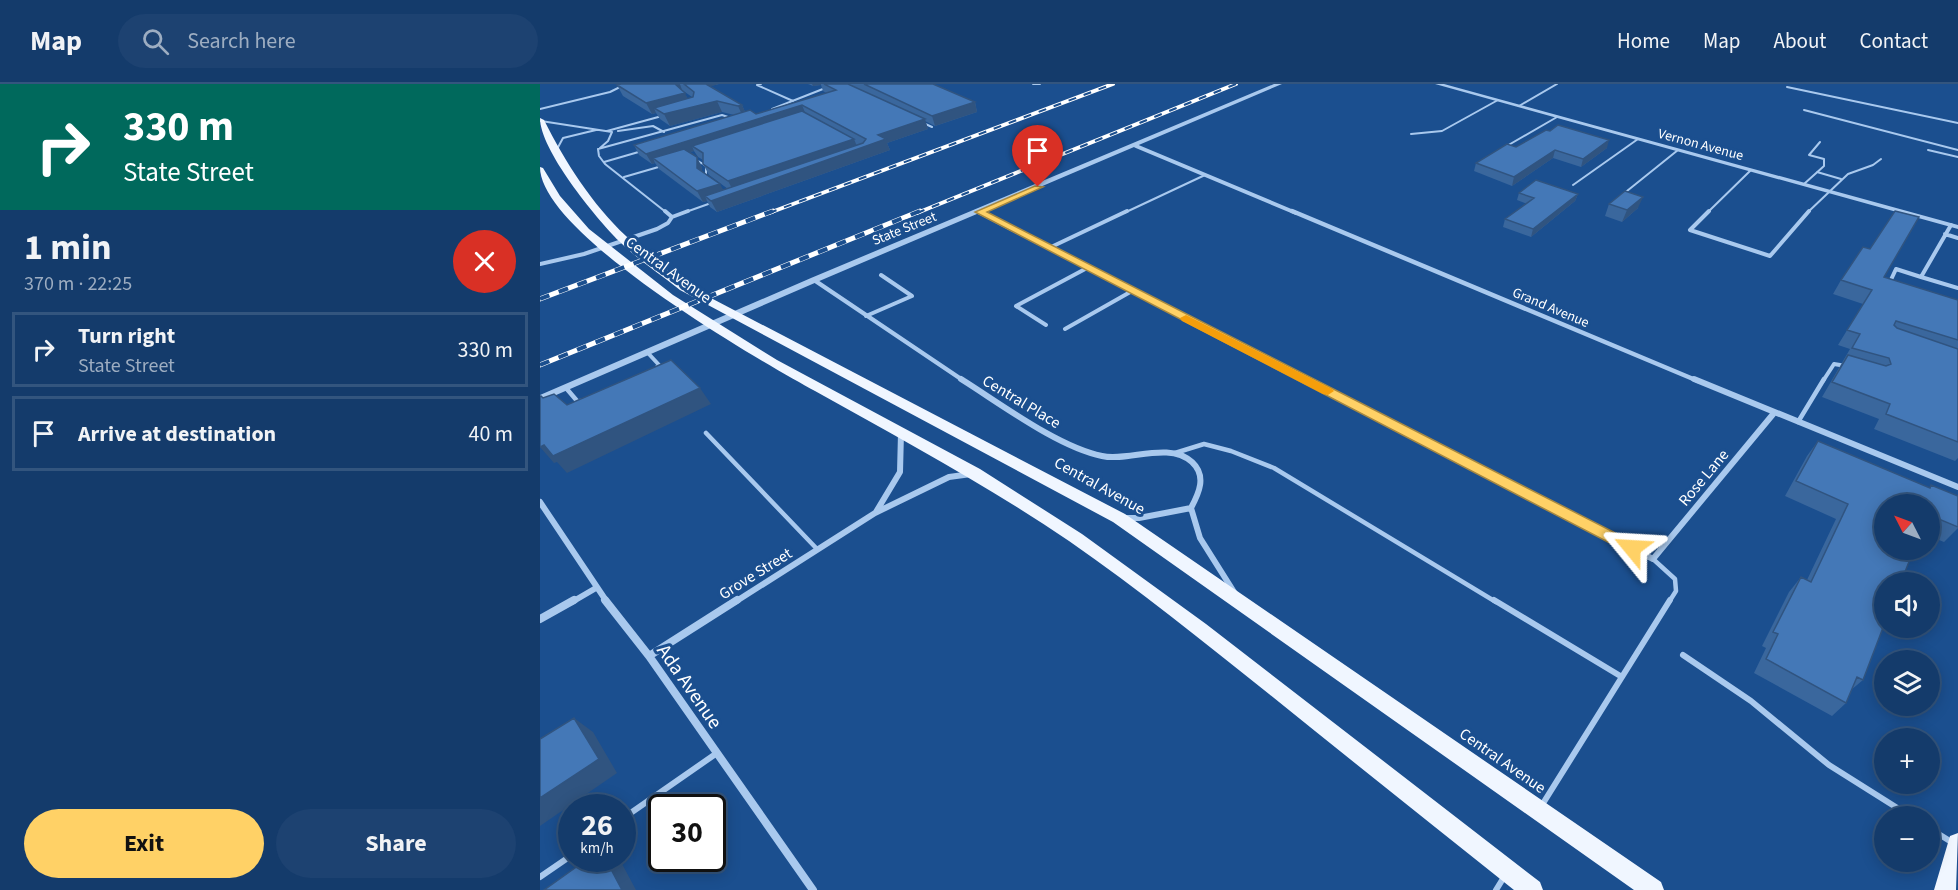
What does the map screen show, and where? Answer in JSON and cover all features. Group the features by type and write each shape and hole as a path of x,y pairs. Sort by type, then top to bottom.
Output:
{"main road":[{"name":"Central Avenue","path":"540,121 555,151 596,210 611,224 621,238 684,288 765,333 1119,518 1653,890"},
{"name":"Central Avenue","path":"540,170 556,197 585,231 669,297 738,342 975,473 1076,538 1200,629 1532,890"},
{"path":"1945,890 1958,845"}],"street":[{"name":"State Street","path":"540,399 814,280 1137,146 1279,84"},
{"name":"Vernon Avenue","path":"1438,84 1954,226"},
{"name":"Grand Avenue","path":"1137,146 1774,413 1958,487"},
{"path":"979,212 1653,559"},
{"name":"Central Place","path":"814,280 946,372 1071,446 1099,456 1170,454 1184,456 1195,465 1200,476 1201,489 1191,508"},
{"name":"Rose Lane","path":"1653,559 1774,413"},
{"path":"875,513 900,472 901,432"},
{"name":"Grove Street","path":"649,656 875,513 949,477 975,473"},
{"name":"Ada Avenue","path":"540,502 596,588 649,656 813,890"},
{"path":"1119,518 1139,518 1191,508 1200,538 1238,599"},
{"path":"540,619 596,588"}],"lane":[{"path":"540,109 610,92 626,84"},
{"path":"761,84 757,85 793,101"},
{"path":"1033,84 1040,84"},
{"path":"1520,106 1557,84"},
{"path":"763,113 793,101 811,90 831,87"},
{"path":"1787,87 1958,123"},
{"path":"1411,134 1442,131 1498,100"},
{"path":"1804,110 1958,150"},
{"path":"598,149 722,115 732,118"},
{"path":"607,130 662,116"},
{"path":"1496,152 1557,117"},
{"path":"912,118 932,127"},
{"path":"540,121 612,132 653,126 664,132"},
{"path":"555,151 563,138 598,129"},
{"path":"598,149 608,141 612,132"},
{"path":"1573,185 1638,139"},
{"path":"1804,184 1824,166 1824,159 1809,155 1820,142"},
{"path":"598,149 599,156 604,162 672,217"},
{"path":"604,162 651,149"},
{"path":"1621,196 1678,150"},
{"path":"1928,150 1958,157"},
{"path":"694,155 690,156 706,166 705,177 714,183"},
{"path":"1751,170 1690,230 1770,256 1841,179 1847,174 1875,165 1881,159"},
{"path":"624,177 665,165"},
{"path":"1817,172 1841,179"},
{"path":"1048,248 1205,175"},
{"path":"540,264 560,262 651,230 669,223 672,217 716,202"},
{"path":"1921,277 1945,234 1954,226"},
{"path":"1945,234 1958,238"},
{"path":"1046,325 1016,306 1087,268"},
{"path":"1886,290 1896,269 1958,288"},
{"path":"866,316 912,296 881,275"},
{"path":"1065,329 1132,291"},
{"path":"647,352 660,366 650,370"},
{"path":"1798,422 1834,364 1851,368"},
{"path":"566,388 578,402 588,398"},
{"path":"706,433 817,549"},
{"path":"1170,454 1204,444 1231,451 1274,468 1622,677"},
{"path":"1539,810 1676,591 1675,579 1653,559"},
{"path":"1683,655 1751,701 1829,765 1894,806"},
{"path":"636,809 717,753"},
{"path":"1940,834 1958,845"},
{"path":"540,877 558,865"},
{"path":"1496,890 1508,871"}],"building":[{"path":"675,84 685,93 646,103 617,85"},
{"path":"684,84 706,84 742,105 717,101 664,114 654,108 693,97 694,92"},
{"path":"824,84 848,84 925,119 878,135 886,139 711,201 705,196 863,143 866,139 802,105 646,154 634,145 750,110 756,114 836,90"},
{"path":"864,84 933,84 975,102 932,116"},
{"path":"802,111 854,139 728,181 703,164 703,153 692,146"},
{"path":"1558,125 1609,140 1583,159 1555,150 1514,177 1476,163 1507,144 1516,147"},
{"path":"684,149 697,157 697,168 720,184 697,191 653,158"},
{"path":"1536,180 1578,194 1533,229 1505,219 1534,198 1519,193"},
{"path":"1625,191 1643,197 1627,210 1609,204"},
{"path":"1895,211 1919,217 1884,277 1958,300 1958,340 1896,321 1894,325 1958,349 1958,442 1886,414 1890,404 1832,382 1848,355 1886,366 1891,364 1889,358 1852,348 1860,334 1847,330 1872,290 1841,280 1863,247 1870,249"},
{"path":"671,360 700,388 553,456 544,445 540,447 540,396 543,398 554,394 567,405"},
{"path":"1818,441 1930,488 1931,485 1958,496 1958,527 1940,520 1940,494 1874,494 1874,560 1910,560 1905,572 1874,572 1874,638 1879,638 1863,680 1857,677 1846,703 1766,659 1778,634 1773,632 1801,577 1811,582 1848,504 1796,481"},
{"path":"574,718 599,759 540,798 540,739"},
{"path":"569,872 612,872 622,890 544,890"}],"railway":[{"path":"769,213 1113,84"},
{"path":"917,213 1236,84"},
{"path":"540,299 773,211"},
{"path":"540,365 920,211"}],"slow traffic":[{"path":"1186,318 1328,391"}],"route":[{"path":"1038,187 979,212 1632,548"}]}
